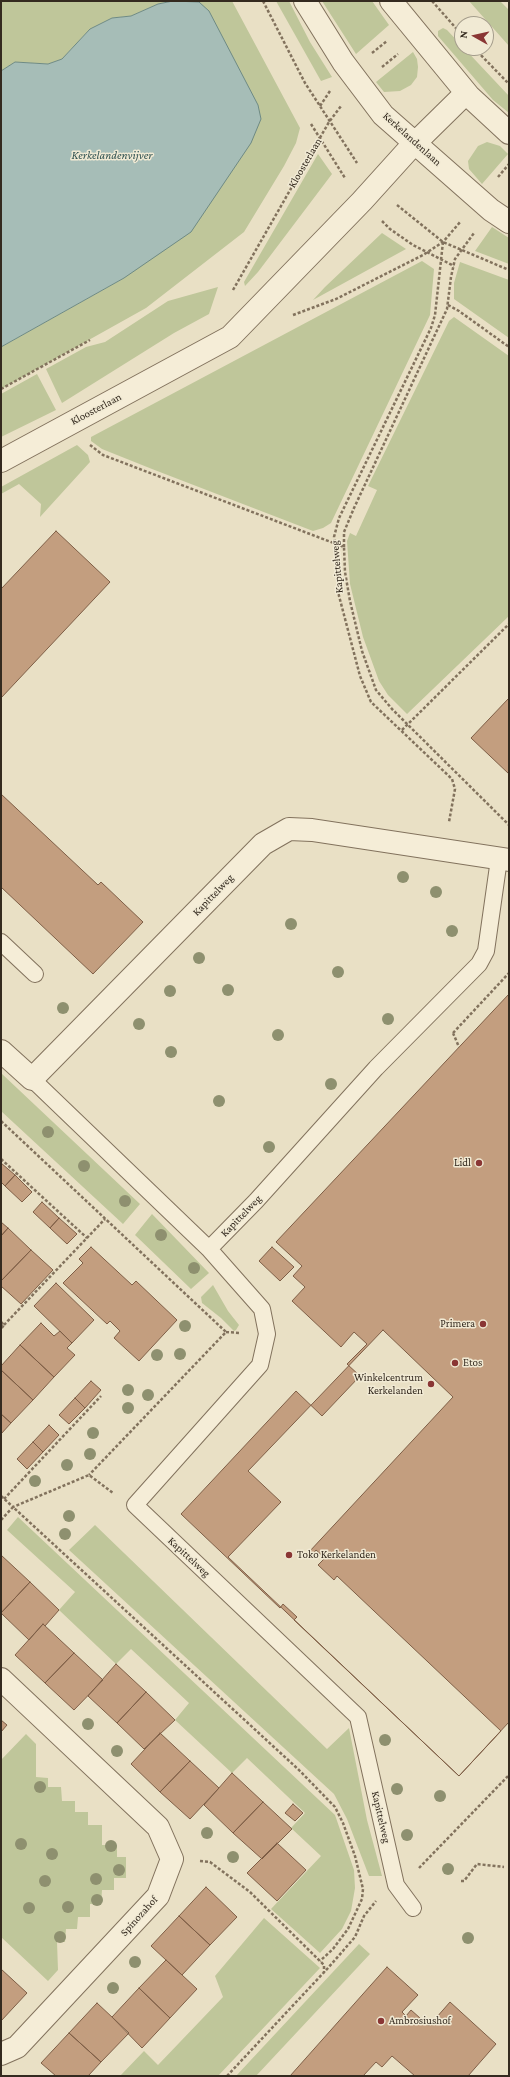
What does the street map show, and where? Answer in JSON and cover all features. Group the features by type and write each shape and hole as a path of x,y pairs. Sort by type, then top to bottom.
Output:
{"street":[{"name":"Kerkelandenlaan","path":"305,1 321,29 356,79 384,115 486,205 509,222"},
{"path":"391,1 466,93 509,133"},
{"name":"Kloosterlaan","path":"1,461 230,338 415,142 466,93"},
{"name":"Kapittelweg","path":"32,1079 263,844 289,830 312,830 504,859"},
{"path":"1,1051 32,1079"},
{"path":"1,1679 158,1827 172,1859"},
{"name":"Spinozahof","path":"1,2054 17,2047 158,1896 172,1859"}],"lane":[{"name":"Kapittelweg","path":"209,1249 256,1201 376,1068 479,964 486,951 504,859"},
{"path":"1,942 36,974"},
{"path":"32,1079 209,1249 262,1309 266,1334 260,1365 135,1506"},
{"name":"Kapittelweg","path":"135,1506 358,1717 396,1879 396,1885 413,1908"}],"path":[{"name":"Kloosterlaan","path":"231,296 332,117 356,79 414,30 433,1"},
{"path":"433,1 454,25"},
{"name":"Kloosterlaan","path":"320,106 330,92 356,79 414,30 445,15"},
{"path":"482,56 509,84"},
{"path":"509,164 456,260 451,277 448,305 429,351 344,532 345,572 350,601 368,670 376,690 509,825"},
{"path":"287,317 336,299 423,255 443,242 486,205"},
{"name":"Kapittelweg","path":"443,242 435,315 431,328 339,518 334,543 338,592 360,676 371,702 452,779 455,789 445,849"},
{"path":"448,305 459,311 509,347"},
{"path":"1,389 90,340"},
{"path":"70,423 92,448 103,455 344,547"},
{"path":"402,730 509,624"},
{"path":"453,1033 509,973"},
{"path":"1,1121 226,1332 89,1475 13,1507 1,1520"},
{"path":"1,1159 87,1238"},
{"path":"1,1329 105,1219"},
{"path":"1,1322 4,1325"},
{"path":"4,1499 101,1396"},
{"path":"89,1475 118,1497 135,1506"},
{"path":"1,1496 287,1759 335,1807 343,1822 355,1856 363,1889 362,1899 348,1929 333,1948 320,1961"},
{"path":"172,1859 210,1862 250,1892 324,1965 324,1973"},
{"path":"461,1881 464,1881 477,1864 504,1867"},
{"path":"227,2076 328,1968"}],"green space":[{"path":"1,1 173,1 158,4 131,16 112,18 90,29 62,59 48,64 15,62 1,71"},
{"path":"194,1 232,1 300,128 296,143 284,166 244,232 146,308 1,389 1,347 124,278 199,2"},
{"path":"276,1 289,1 310,42 332,77 321,81"},
{"path":"322,1 372,1 389,25 356,54"},
{"path":"469,1 500,1 509,10 509,46 494,29 494,16 482,16"},
{"path":"443,28 454,37 454,55 438,36 438,31"},
{"path":"413,52 417,59 417,77 411,85 400,91 384,92 376,82"},
{"path":"455,56 471,56 509,96 509,113 493,100"},
{"path":"487,142 500,146 508,154 482,184 469,169 468,161 478,146"},
{"path":"318,154 332,174 258,272 245,286 244,282"},
{"path":"492,227 509,238 509,264 475,251"},
{"path":"382,233 406,249 313,300 325,287"},
{"path":"422,261 434,269 430,315 331,523 323,528 313,531 102,449 91,441 91,437"},
{"path":"460,262 509,280 509,338 454,299 454,283"},
{"path":"218,287 209,314 174,333 62,403 46,369 86,347 105,342 168,301"},
{"path":"454,317 509,356 509,616 407,714 388,695 379,681 363,637 350,584 347,541 350,533 356,536 377,490 368,486 449,321"},
{"path":"37,374 56,410 1,437 1,394"},
{"path":"77,445 88,455 90,462 40,517 41,504 19,484 1,494 1,487"},
{"path":"1,1073 140,1204 123,1224 1,1111"},
{"path":"152,1214 209,1273 191,1289 135,1235"},
{"path":"213,1285 228,1311 239,1325 234,1331 221,1318 202,1303 201,1297"},
{"path":"18,1517 335,1815 354,1870 355,1888 351,1911 342,1929 320,1953 271,1909 321,1856 291,1828 305,1813 247,1758 232,1773 175,1720 189,1703 131,1649 116,1664 59,1610 75,1592 7,1530"},
{"path":"95,1525 327,1749 349,1728 367,1820 382,1876 369,1876 347,1819 334,1794 69,1550"},
{"path":"26,1734 36,1744 36,1777 48,1778 48,1787 61,1787 62,1801 75,1801 75,1812 88,1812 88,1825 102,1825 102,1845 117,1845 117,1857 126,1857 126,1878 114,1878 114,1890 102,1890 101,1904 90,1904 90,1917 78,1917 77,1929 66,1929 65,1942 57,1942 58,1970 48,1981 1,1937 1,1760"},
{"path":"264,1918 320,1968 218,2076 120,2076 144,2051 158,2065 223,1997 215,1976"},
{"path":"359,1944 370,1954 256,2076 236,2076"}],"water":[{"name":"Kerkelandenvijver","path":"173,1 199,2 209,11 258,105 261,119 251,143 191,232 124,278 1,347 1,71 15,62 48,64 62,59 90,29 112,18 131,16 158,4"}],"building":[{"path":"56,531 110,582 1,698 1,589"},
{"path":"509,698 509,774 471,738"},
{"path":"1,794 98,885 101,882 143,922 93,974 1,887"},
{"name":"Winkelcentrum Kerkelanden","path":"509,994 509,1722 459,1776 294,1620 297,1617 283,1604 280,1608 181,1514 296,1391 322,1416 360,1376 347,1364 367,1344 354,1332 341,1347 292,1301 305,1287 293,1276 302,1266 276,1242"},
{"path":"1,1163 15,1175 5,1186 1,1182"},
{"path":"15,1175 32,1192 22,1202 5,1186"},
{"path":"42,1202 59,1218 50,1228 33,1212"},
{"path":"59,1218 77,1234 67,1244 50,1228"},
{"path":"1,1222 8,1228 1,1236"},
{"path":"8,1228 31,1250 1,1281 1,1236"},
{"path":"91,1247 132,1285 136,1281 177,1320 139,1361 114,1338 120,1331 110,1321 107,1324 63,1283 83,1263 79,1259"},
{"path":"272,1247 294,1267 280,1281 259,1261"},
{"path":"31,1250 53,1270 21,1304 1,1286 1,1281"},
{"path":"56,1283 94,1320 72,1343 34,1306"},
{"path":"41,1323 54,1336 60,1331 72,1343 67,1348 75,1355 54,1377 20,1345"},
{"path":"383,1330 453,1397 309,1552 313,1554 316,1550 325,1558 318,1565 334,1580 337,1576 501,1731 459,1776 228,1557 281,1502 248,1471"},
{"path":"20,1345 54,1377 33,1400 1,1370 1,1366"},
{"path":"1,1370 33,1400 11,1423 1,1414"},
{"path":"91,1381 101,1390 85,1408 75,1398"},
{"path":"75,1398 85,1408 69,1424 59,1415"},
{"path":"1,1414 11,1423 1,1434"},
{"path":"49,1425 59,1435 43,1452 33,1442"},
{"path":"33,1442 43,1452 27,1469 17,1459"},
{"path":"1,1555 30,1582 1,1613"},
{"path":"30,1582 59,1610 45,1626 43,1624 29,1640 1,1613"},
{"path":"43,1624 74,1653 45,1683 15,1655"},
{"path":"74,1653 103,1680 74,1710 45,1683"},
{"path":"116,1664 146,1692 117,1723 88,1696"},
{"path":"146,1692 175,1720 144,1749 117,1723"},
{"path":"1,1720 7,1725 1,1732"},
{"path":"160,1733 190,1761 160,1792 131,1764"},
{"path":"190,1761 219,1788 190,1819 160,1792"},
{"path":"232,1773 263,1802 233,1833 204,1805"},
{"path":"263,1802 292,1829 262,1859 233,1833"},
{"path":"293,1804 303,1813 295,1821 285,1813"},
{"path":"277,1843 306,1870 277,1901 247,1873"},
{"path":"206,1887 237,1917 210,1945 179,1916"},
{"path":"179,1916 210,1945 182,1975 151,1946"},
{"path":"166,1960 197,1989 170,2018 139,1988"},
{"name":"Ambrosiushof","path":"387,1967 418,1995 402,2012 406,2016 411,2010 429,2026 450,2002 496,2044 468,2076 415,2076 392,2056 382,2067 376,2062 363,2076 290,2076"},
{"path":"1,1969 27,1993 1,2021"},
{"path":"139,1988 170,2018 142,2048 112,2017"},
{"path":"97,2003 129,2033 101,2062 69,2033"},
{"path":"69,2033 101,2062 88,2076 56,2076 41,2063"}],"place":[{"name":"Lidl","path":"479,1163"},
{"name":"Primera","path":"483,1324"},
{"name":"Etos","path":"455,1363"},
{"name":"Winkelcentrum Kerkelanden","path":"431,1384"},
{"name":"Toko Kerkelanden","path":"289,1555"},
{"name":"Ambrosiushof","path":"381,2021"}]}
